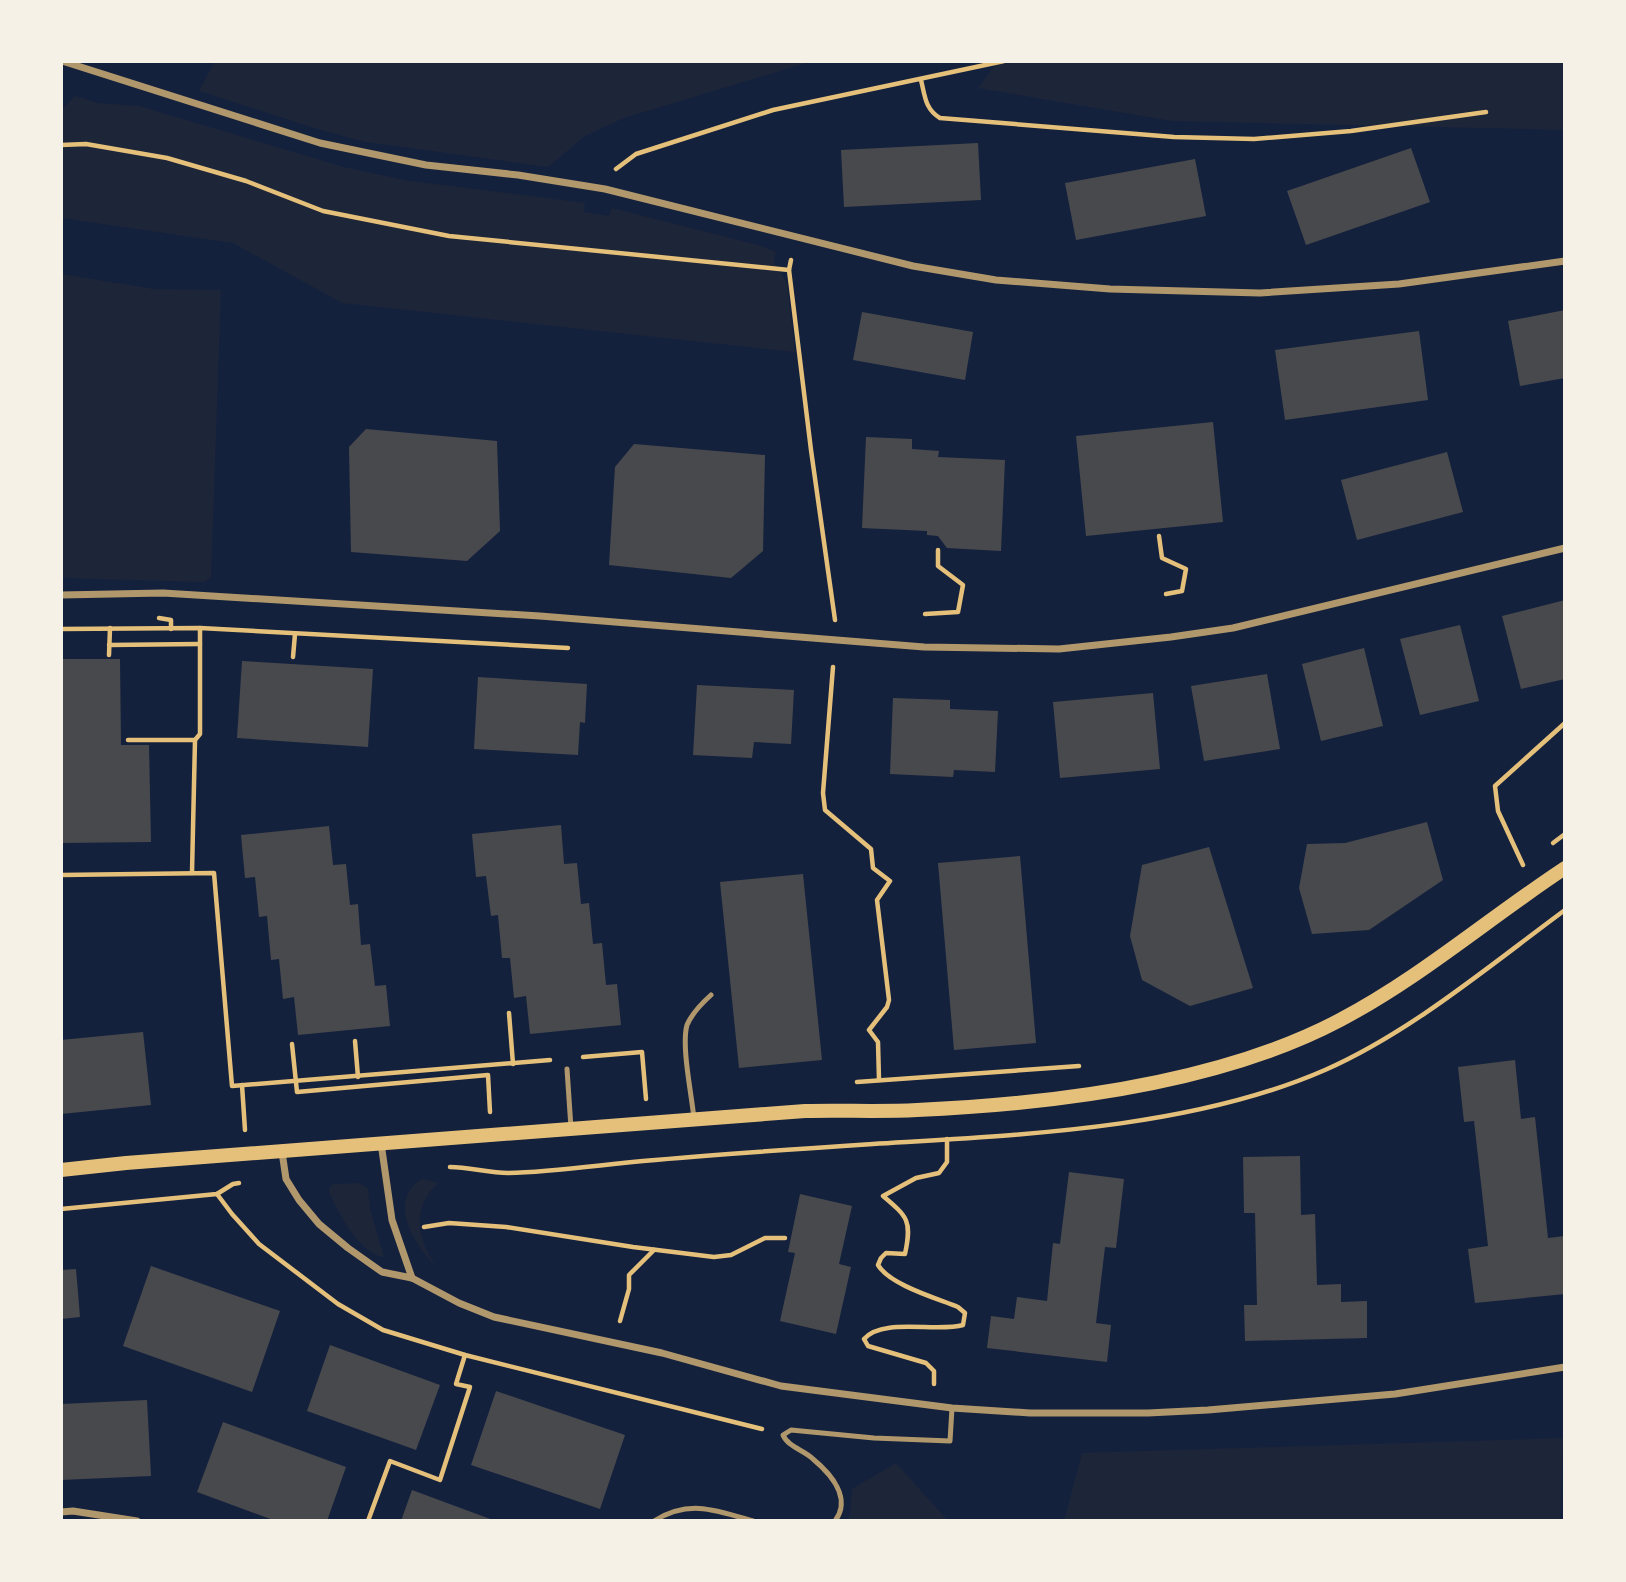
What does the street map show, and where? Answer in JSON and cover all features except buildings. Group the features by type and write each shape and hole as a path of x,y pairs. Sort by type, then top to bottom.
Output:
{"main road":[{"path":"61,1170 805,1111 916,1110 1084,1095 1123,1088 1210,1069 1264,1053 1340,1020 1415,974 1565,868"}],"street":[{"path":"62,61 320,142 426,165 518,175 605,189 913,266 996,279 1110,289 1260,293 1399,284 1565,261"},
{"path":"61,595 163,593 540,616 924,647 1059,649 1171,638 1233,628 1565,548"},
{"path":"381,1143 391,1220 412,1278"},
{"path":"282,1152 286,1179 319,1224 383,1272 412,1278 459,1303 494,1317 662,1353 781,1386 952,1408 1030,1413 1208,1410 1395,1394 1565,1367"},
{"path":"61,1512 74,1511 137,1521"}],"lane":[{"path":"694,1119 685,1043 687,1027 697,1008 711,995"},
{"path":"566,1069 571,1128"},
{"path":"835,1521 841,1514 842,1497 837,1485 813,1458 786,1441 783,1435 791,1430 874,1438 950,1441 952,1408"},
{"path":"654,1521 682,1508 712,1509 753,1521"}],"path":[{"path":"605,189 616,169 636,154 773,110 1004,61"},
{"path":"921,80 927,106 931,113 940,118 1174,137 1254,139 1295,136 1486,112"},
{"path":"61,145 86,144 167,158 246,181 323,211 449,236 789,270"},
{"path":"791,260 789,270 835,620"},
{"path":"1159,536 1162,558 1186,569 1181,591 1166,594"},
{"path":"925,614 958,612 963,585 938,566 938,550"},
{"path":"160,618 171,620 172,629"},
{"path":"109,654 110,628"},
{"path":"192,873 195,740 200,733 200,628"},
{"path":"61,629 200,628 568,648"},
{"path":"293,657 295,634"},
{"path":"109,645 200,644"},
{"path":"833,667 822,793 825,810 871,849 873,868 890,881 877,900 889,1000 887,1007 869,1030 878,1042 879,1080"},
{"path":"1513,873 1523,865 1498,811 1495,786 1565,723"},
{"path":"128,740 195,740"},
{"path":"61,875 214,873 232,1086 552,1060"},
{"path":"509,1013 513,1064"},
{"path":"355,1041 358,1077"},
{"path":"292,1044 297,1092 488,1075 490,1112"},
{"path":"578,1058 642,1052 646,1100"},
{"path":"940,1076 1082,1066"},
{"path":"242,1085 245,1133"},
{"path":"934,1384 934,1371 926,1363 868,1346 864,1339 869,1333 884,1330 908,1327 954,1328 963,1325 965,1313 958,1307 894,1279 878,1265 880,1258 886,1253 905,1254 910,1232 906,1219 883,1196 916,1178 939,1173 947,1162 947,1139"},
{"path":"217,1194 259,1244 338,1304 383,1330 465,1355 783,1435"},
{"path":"424,1227 449,1223 506,1227 714,1257 731,1255 765,1238 785,1238"},
{"path":"620,1322 629,1289 629,1275 654,1250"},
{"path":"368,1521 390,1461 440,1480 470,1387 456,1384 465,1355"}],"shaded area":[{"path":"215,61 813,61 624,118 585,136 548,167 366,142 199,91"},
{"path":"998,61 1565,61 1565,130 1172,121 978,88"},
{"path":"75,96 98,103 139,106 344,167 404,180 585,203 584,212 609,216 612,208 761,246 776,252 774,262 787,283 795,352 342,303 233,243 61,218 61,111"},
{"path":"61,274 154,289 221,290 211,577 204,582 61,578"},
{"path":"422,1179 438,1183 424,1202 420,1223 424,1245 436,1265 413,1235 405,1210 406,1198"},
{"path":"359,1183 368,1188 370,1209 384,1257 375,1254 358,1241 329,1192 333,1184"},
{"path":"1563,1438 1560,1521 1064,1521 1082,1453"},
{"path":"896,1463 948,1521 847,1521 852,1489"}]}
